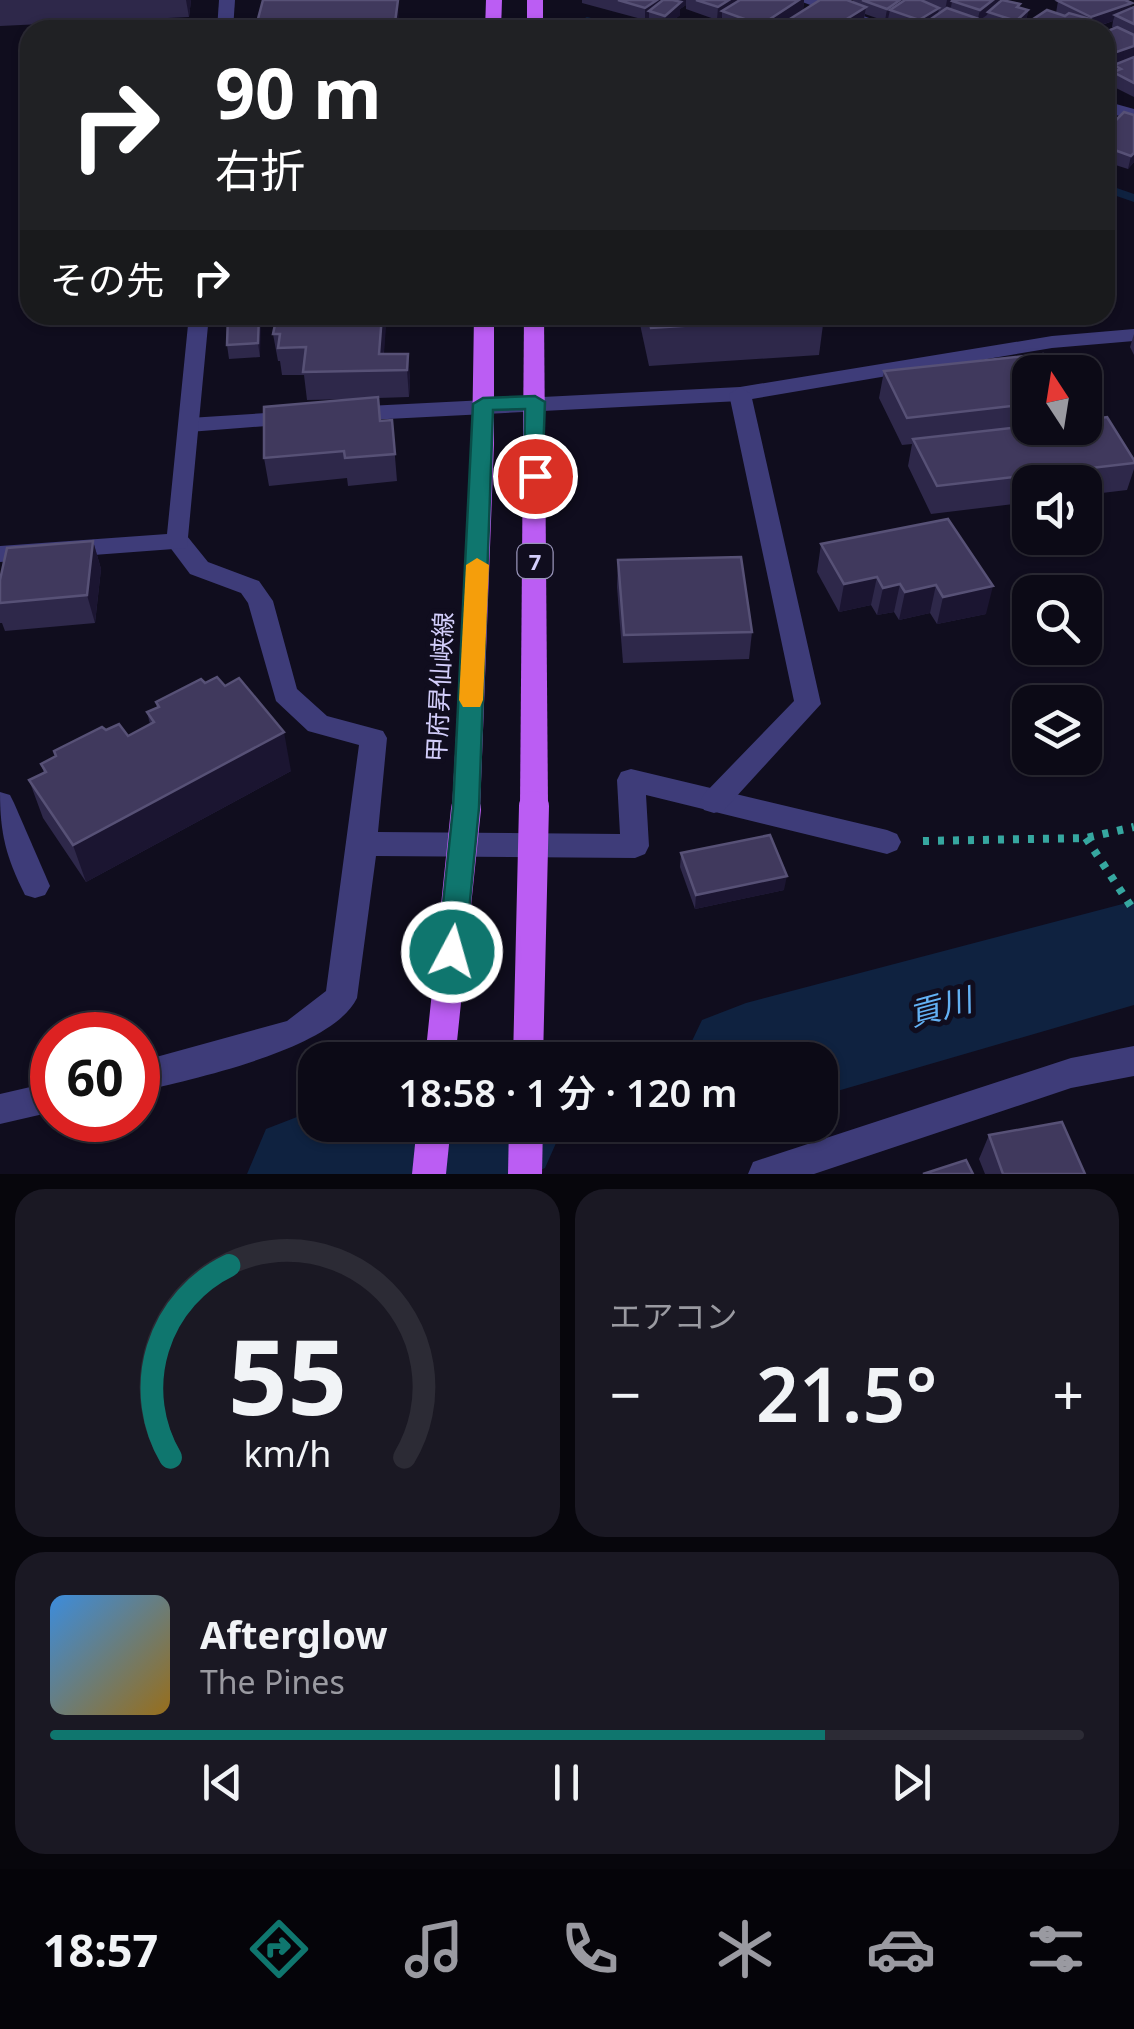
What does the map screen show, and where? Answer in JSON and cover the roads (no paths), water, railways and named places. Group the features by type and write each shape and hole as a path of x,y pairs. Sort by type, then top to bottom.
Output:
{"main road":[{"name":"甲府昇仙峡線","path":"442,1042 466,808 484,325"},
{"name":"7","path":"528,1042 534,806 534,325"},
{"path":"429,1174 432,1142"},
{"path":"525,1174 526,1142"}],"street":[{"path":"805,0 843,5 873,20"},
{"path":"160,1071 296,1033 341,998 374,738 318,724 285,694 260,601 250,587 199,568 178,542 198,325"},
{"path":"189,425 483,404 740,394 1052,342 1134,335"},
{"path":"714,802 808,704 740,394"},
{"path":"0,554 178,542"},
{"path":"363,844 634,846 631,780 887,842"},
{"path":"0,803 35,886"},
{"path":"765,1174 1071,1073 1134,1061"},
{"path":"0,1109 30,1102"}],"waterway":[{"path":"1115,191 1134,198"},
{"name":"貢川","path":"811,1042 1134,953"},
{"name":"貢川","path":"313,1174 434,1142"}]}
